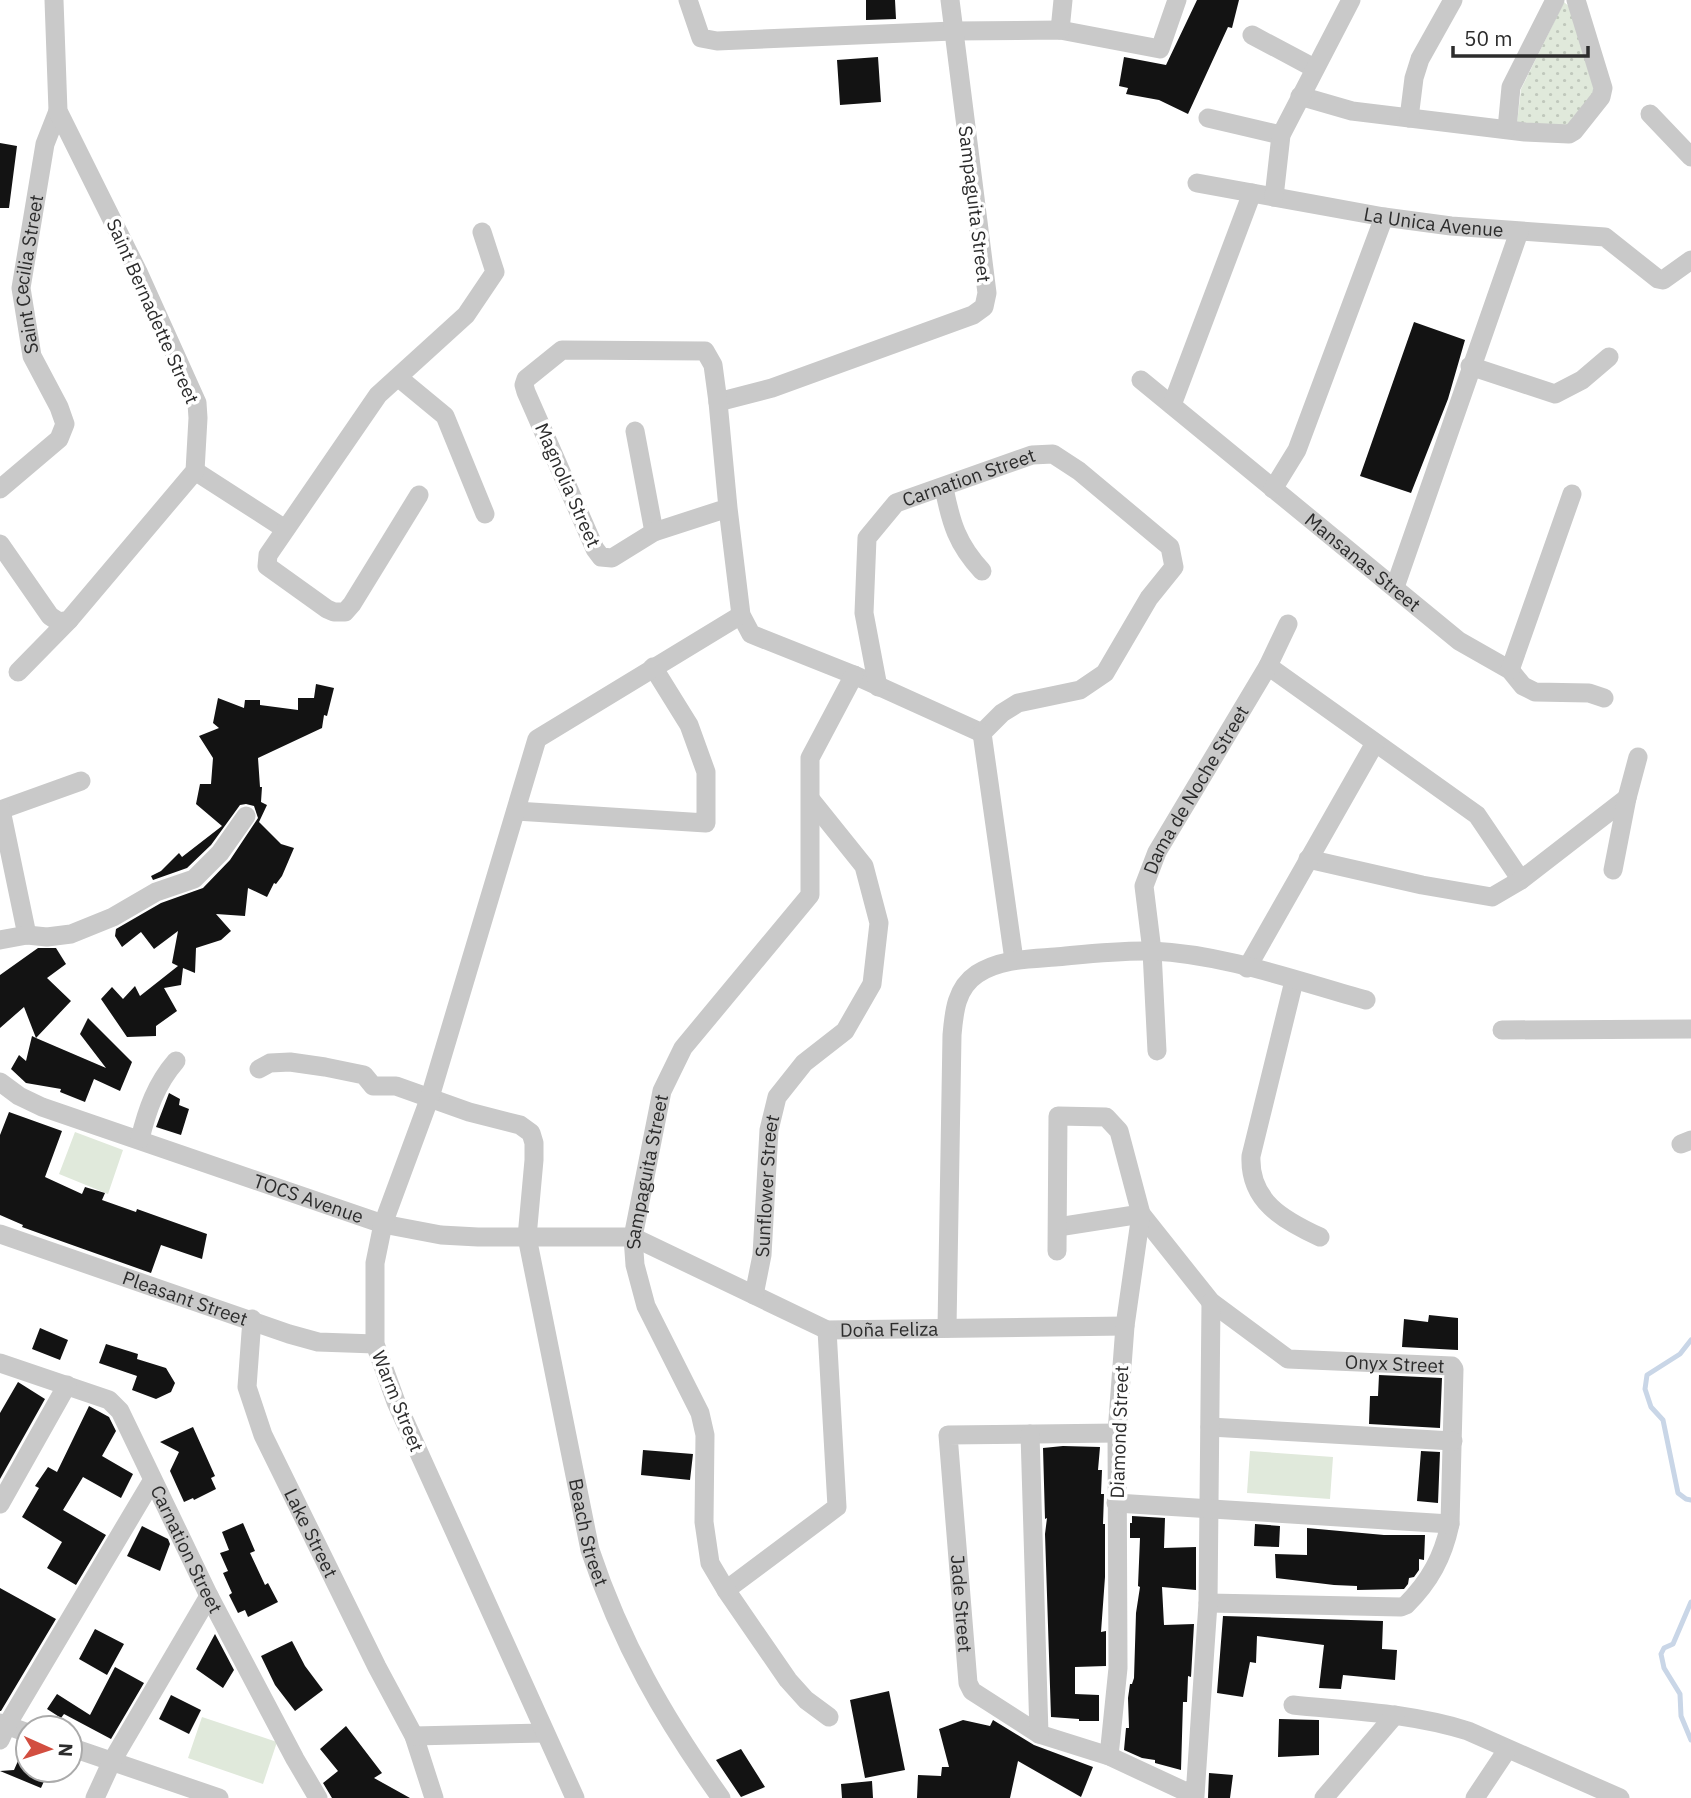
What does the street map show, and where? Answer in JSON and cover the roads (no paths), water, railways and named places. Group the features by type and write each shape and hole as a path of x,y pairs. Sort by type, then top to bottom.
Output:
{"street":[{"name":"Saint Bernadette Street","path":"54,0 58,111 138,272 197,403 195,471"},
{"path":"688,0 701,38 707,40 1060,30 1160,49 1177,0"},
{"name":"Sampaguita Street","path":"719,402 772,388 973,315 984,307 987,293 950,0"},
{"path":"1060,30 1063,0"},
{"path":"1274,198 1281,135 1351,0"},
{"path":"1409,118 1414,78 1420,59 1453,0"},
{"path":"1507,129 1511,87 1555,0"},
{"path":"1300,96 1352,111 1569,135 1601,97 1603,88 1576,0"},
{"path":"1252,35 1314,68"},
{"name":"Saint Cecilia Street","path":"0,489 59,439 65,424 60,407 32,356 21,288 45,144 58,111"},
{"path":"1650,114 1691,157"},
{"path":"1208,118 1281,135"},
{"name":"La Unica Avenue","path":"1197,183 1384,217 1451,226 1605,237 1658,279 1668,278 1691,260"},
{"path":"1172,405 1252,193"},
{"path":"1273,489 1297,450 1384,217"},
{"path":"419,495 345,612 327,609 267,566 268,555 378,395 466,315 495,272 482,232"},
{"path":"1395,587 1519,232"},
{"name":"Magnolia Street","path":"562,350 705,351 713,365 719,402 728,508 653,532 612,558 601,557 524,385 526,379 562,350"},
{"path":"1470,366 1555,394 1582,380 1609,357"},
{"path":"399,378 445,416 485,514"},
{"name":"Mansanas Street","path":"1141,380 1459,641 1510,670 1523,686 1535,692 1589,693 1604,698"},
{"path":"635,431 653,532"},
{"name":"Carnation Street","path":"878,688 864,613 867,538 896,503 1032,455 1053,454 1079,471 1170,547 1174,567 1149,598 1105,673 1080,690 1018,703 1002,713 982,733"},
{"path":"18,672 195,471 285,529"},
{"path":"944,488 951,524 964,551 982,571"},
{"path":"1510,670 1572,494"},
{"path":"728,508 741,615 751,634 854,675 982,733 991,812 1014,960"},
{"path":"0,544 50,616 64,621"},
{"name":"Warm Street","path":"575,1798 396,1402 375,1344 375,1263 383,1224 430,1097 537,739 741,615"},
{"name":"Dama de Noche Street","path":"1157,1051 1152,951 1144,886 1157,852 1268,666 1288,624"},
{"path":"1268,666 1477,816 1521,880"},
{"path":"516,811 706,823 706,772 689,725 653,667"},
{"name":"Sampaguita Street","path":"829,1717 806,1700 788,1679 710,1563 704,1522 705,1435 700,1413 646,1306 635,1265 633,1237 662,1091 683,1048 810,895 810,758 854,675"},
{"path":"1247,968 1375,743"},
{"path":"1613,870 1638,757"},
{"path":"27,936 0,810 81,781"},
{"path":"1308,859 1422,885 1492,897 1521,880 1627,798"},
{"name":"Sunflower Street","path":"754,1295 762,1255 769,1130 777,1097 804,1063 845,1031 873,985 879,923 864,866 811,800"},
{"path":"0,940 71,934 113,917 156,892 194,879 220,853 246,816"},
{"path":"947,1328 954,1007 961,991 975,974 1014,960 1118,951 1152,951 1213,958 1366,1000"},
{"path":"1294,981 1251,1156 1250,1172 1259,1196 1303,1229 1320,1237"},
{"path":"1502,1030 1691,1029"},
{"path":"140,1139 151,1100 164,1075 176,1061"},
{"path":"259,1069 270,1063 290,1062 325,1067 364,1075 373,1086 396,1086 430,1097"},
{"name":"TOCS Avenue","path":"0,1083 42,1107 383,1224 442,1235 633,1237"},
{"name":"Beach Street","path":"430,1097 469,1112 520,1125 531,1133 534,1160 527,1237 587,1537 606,1597 648,1686 721,1798"},
{"name":"Diamond Street","path":"1058,1227 1058,1115 1106,1118 1119,1131 1141,1214 1125,1326 1117,1433 1118,1668 1109,1756"},
{"path":"1057,1251 1058,1227 1141,1214"},
{"name":"Onyx Street","path":"1141,1214 1210,1302 1288,1359 1452,1366 1455,1375 1450,1524 1445,1548 1432,1575 1415,1596 1401,1607 1208,1603"},
{"name":"Pleasant Street","path":"0,1234 289,1334 317,1342 375,1344"},
{"name":"Doña Feliza","path":"633,1237 827,1330 1125,1326"},
{"path":"1208,1603 1210,1302"},
{"name":"Lake Street","path":"252,1319 247,1387 263,1435 377,1667 414,1736 434,1798"},
{"path":"726,1590 837,1507 827,1330"},
{"name":"Carnation Street","path":"0,1363 109,1400 120,1411 209,1596 318,1798"},
{"path":"2,1498 67,1385"},
{"path":"1210,1427 1453,1440"},
{"name":"Jade Street","path":"1117,1433 948,1435 968,1683 972,1691 1039,1734 1109,1756 1195,1796 1208,1603"},
{"path":"1030,1434 1039,1734"},
{"path":"2,1730 152,1481"},
{"path":"1116,1503 1450,1524"},
{"path":"95,1798 112,1761 209,1596"},
{"path":"1293,1705 1395,1714 1444,1723 1468,1731 1609,1795"},
{"path":"1324,1798 1395,1714"},
{"path":"414,1736 545,1733"},
{"path":"1475,1798 1507,1750"},
{"path":"84,1752 197,1794 219,1798"}],"waterway":[{"path":"1691,1340 1680,1354 1647,1375 1645,1389 1651,1407 1663,1420 1678,1493 1691,1500"},
{"path":"1691,1602 1673,1644 1664,1648 1661,1654 1664,1668 1680,1694 1681,1716 1691,1740"}]}
